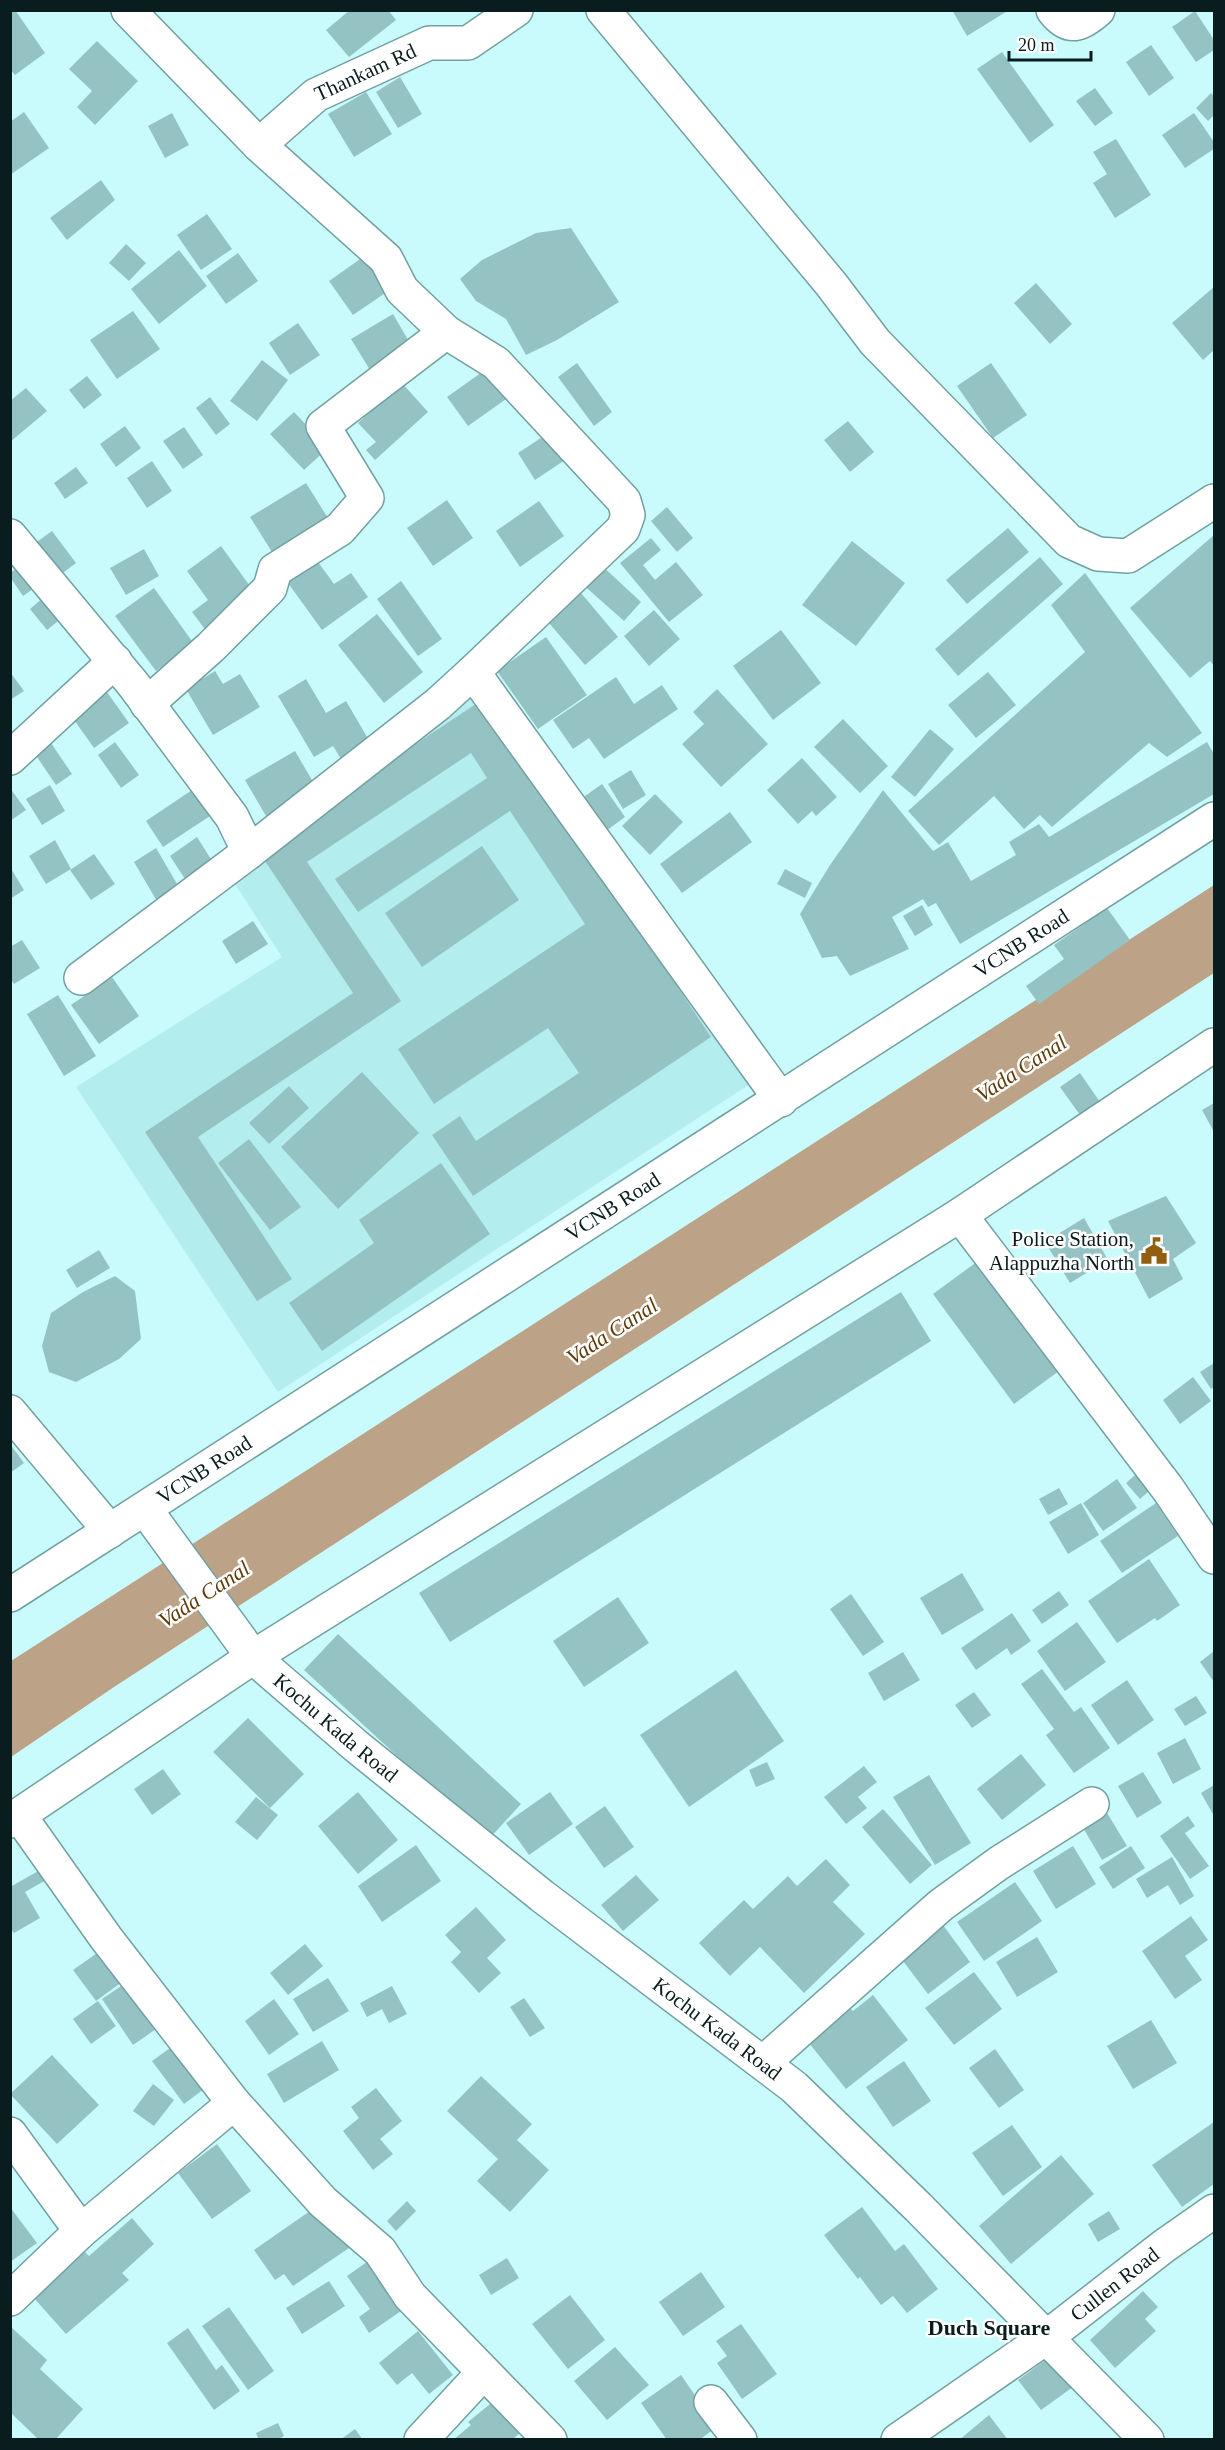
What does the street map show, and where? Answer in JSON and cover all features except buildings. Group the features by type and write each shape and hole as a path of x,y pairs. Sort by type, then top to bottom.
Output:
{"street":[{"path":"81,978 249,852 438,704 622,529 628,515 624,501 496,363 446,332 402,290 386,259 259,145 128,10"},
{"name":"Thankam Rd","path":"259,145 316,95 429,43 468,43 516,10"},
{"path":"1053,10 1061,20 1070,24 1087,20 1098,10"},
{"path":"611,13 831,284 875,342 1069,541 1098,555 1128,556 1215,501"},
{"path":"147,704 211,647 270,588 275,570 340,529 368,498 323,426 446,332"},
{"path":"10,536 115,661 232,817 249,852"},
{"path":"10,758 115,661"},
{"path":"473,672 781,1100"},
{"name":"VCNB Road","path":"10,1595 110,1531 151,1517 781,1100 1215,819"},
{"path":"550,2439 410,2296 380,2251 323,2202 234,2103 15,1818 247,1649 960,1215 1215,1045"},
{"path":"960,1215 1168,1489 1215,1557"},
{"path":"10,1412 110,1531"},
{"name":"Kochu Kada Road","path":"151,1517 247,1649 356,1746 542,1896 764,2062 802,2095 1147,2439"},
{"path":"764,2062 941,1905 999,1863 1092,1804"},
{"path":"10,2299 81,2231 234,2103"},
{"path":"10,2134 81,2231"},
{"name":"Cullen Road","path":"918,2434 1164,2246 1215,2211"},
{"path":"421,2439 483,2373"},
{"path":"711,2402 741,2439"}],"shaded area":[{"path":"479,686 750,1084 278,1392 76,1087 282,957 228,873"}],"water":[{"name":"Vada Canal","path":"1214,885 1214,973 114,1687 11,1757 11,1661"}],"place":[{"name":"Police Station, Alappuzha North","path":"1154,1251"}],"district":[{"name":"Duch Square","path":"989,2327"}]}
